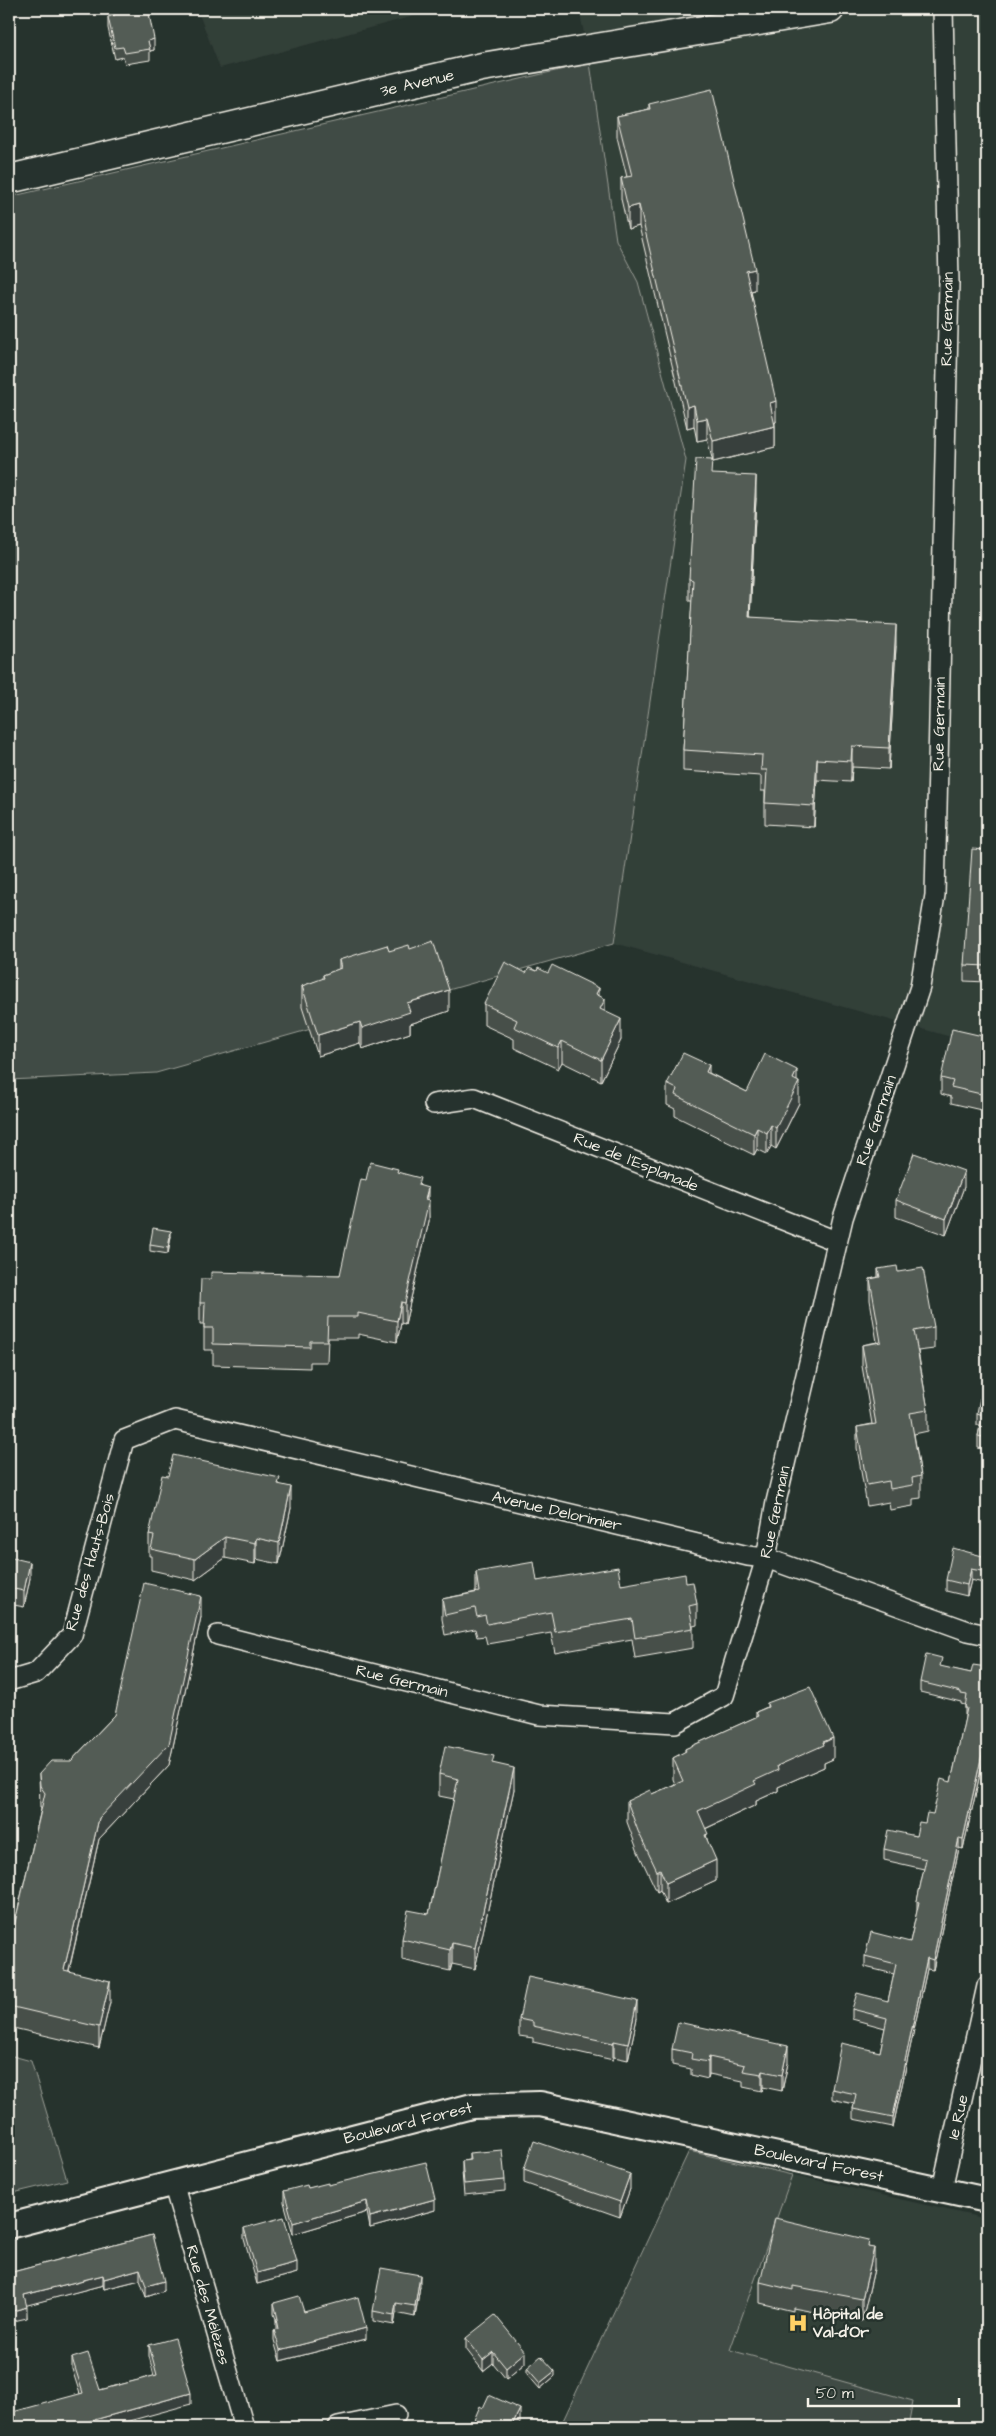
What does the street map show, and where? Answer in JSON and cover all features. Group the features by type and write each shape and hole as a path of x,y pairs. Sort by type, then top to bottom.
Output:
{"main road":[{"name":"3e Avenue","path":"9,179 482,67 830,9"}],"street":[{"name":"Rue Germain","path":"218,1635 539,1715 675,1723 724,1696 766,1558 778,1492 836,1241 920,987 935,895 949,282 943,9"},
{"name":"Rue de l'Esplanade","path":"434,1104 474,1098 836,1241"},
{"name":"Avenue Delorimier","path":"124,1440 175,1420 738,1554 766,1558 968,1631 987,1635"},
{"name":"Rue des Hauts-Bois","path":"9,1681 36,1673 72,1635 124,1440"},
{"name":"1e Rue","path":"942,2189 987,1986"},
{"name":"Boulevard Forest","path":"9,2226 472,2106 540,2104 987,2200"},
{"name":"Rue des Mélèzes","path":"173,2183 244,2427"},
{"path":"338,2427 396,2415"}],"shaded area":[{"path":"197,9 440,9 220,68"},
{"path":"579,9 987,9 987,1047 614,943 686,460 638,282 616,240 590,63"},
{"path":"590,63 616,240 638,282 686,460 614,943 156,1073 9,1080 9,197"},
{"path":"9,2055 31,2061 67,2180 9,2194"},
{"name":"Hôpital de Val-d’Or","path":"689,2151 987,2219 987,2427 560,2427"},
{"path":"689,2151 792,2175 730,2350 913,2401 908,2427 560,2427"}],"building":[{"path":"114,9 148,9 154,39 148,41 150,49 125,53 123,47 115,48 108,17 115,15"},
{"path":"712,89 755,269 746,271 776,401 770,403 775,426 713,441 707,418 697,420 694,405 687,407 639,205 628,208 621,178 632,176 617,116 650,109 649,104"},
{"path":"696,459 712,460 711,474 756,476 749,617 896,625 889,748 852,746 851,761 817,759 814,806 765,803 767,770 761,770 762,755 683,750 693,580 689,579"},
{"path":"972,849 987,850 987,966 964,965"},
{"path":"433,941 449,990 407,1003 410,1012 362,1028 360,1022 318,1035 302,986 324,978 323,975 341,968 339,960 387,945 389,951 409,945 410,949"},
{"path":"505,962 526,973 529,968 537,971 538,968 548,973 552,965 599,988 596,994 605,999 600,1009 621,1019 601,1060 562,1041 558,1048 514,1027 517,1020 484,1004"},
{"path":"952,1029 987,1037 987,1089 982,1088 981,1094 951,1087 953,1081 941,1078"},
{"path":"683,1053 709,1065 706,1072 747,1092 765,1054 797,1070 793,1079 799,1082 776,1128 771,1125 767,1133 757,1128 754,1134 675,1095 677,1089 667,1084"},
{"path":"914,1153 964,1171 946,1219 896,1200"},
{"path":"370,1162 398,1169 397,1172 420,1178 418,1185 428,1188 425,1199 429,1200 405,1303 401,1302 397,1321 358,1313 358,1317 328,1317 327,1341 310,1341 310,1347 213,1344 213,1328 204,1328 205,1303 200,1303 201,1279 211,1279 211,1272 340,1275 361,1179 366,1180"},
{"path":"153,1228 171,1231 168,1248 150,1245"},
{"path":"897,1266 898,1272 923,1268 934,1327 914,1331 928,1410 910,1413 921,1476 912,1478 913,1485 890,1489 889,1481 867,1485 857,1427 876,1424 862,1345 881,1342 870,1279 880,1277 878,1269"},
{"path":"980,1398 987,1400 987,1438 978,1436 983,1415 977,1413"},
{"path":"173,1455 280,1478 278,1484 291,1487 279,1543 256,1538 255,1543 225,1537 195,1559 151,1549 154,1536 149,1535 162,1475 168,1476"},
{"path":"953,1548 986,1557 987,1553 987,1572 971,1569 967,1585 946,1580"},
{"path":"9,1557 30,1562 24,1591 9,1588"},
{"path":"534,1562 537,1581 618,1567 621,1585 685,1574 686,1583 693,1582 697,1604 689,1606 693,1628 635,1638 632,1619 555,1632 551,1612 487,1624 485,1615 477,1617 475,1608 445,1615 442,1599 479,1592 476,1572"},
{"path":"144,1583 201,1596 169,1744 99,1818 64,1970 110,1981 99,2027 9,2006 9,1948 45,1793 40,1786 39,1774 51,1761 71,1761 115,1715"},
{"path":"926,1654 942,1658 940,1666 971,1673 973,1665 987,1667 987,1732 963,1839 959,1838 933,1960 927,1958 893,2117 853,2109 856,2094 832,2089 841,2043 880,2052 887,2018 852,2009 857,1993 888,2001 896,1964 865,1956 871,1932 910,1942 919,1902 917,1901 926,1859 884,1849 888,1830 916,1836 919,1822 925,1823 927,1813 933,1814 941,1779 951,1782 967,1708 965,1708 967,1695 920,1682"},
{"path":"810,1687 833,1738 823,1742 824,1745 777,1766 778,1770 754,1781 756,1784 698,1811 708,1834 705,1835 716,1860 666,1883 660,1869 657,1871 638,1831 627,1801 650,1790 652,1794 683,1781 673,1758 686,1751 685,1749 758,1716 756,1712 768,1707 767,1703"},
{"path":"445,1746 494,1756 492,1763 514,1768 475,1948 452,1943 450,1950 402,1939 408,1910 429,1914 458,1779 439,1774"},
{"path":"528,1977 637,2001 628,2044 614,2041 613,2043 533,2026 533,2022 519,2019"},
{"path":"678,2022 788,2046 782,2075 763,2071 762,2074 743,2071 745,2065 709,2057 708,2062 691,2059 692,2053 672,2049"},
{"path":"534,2141 630,2174 620,2202 524,2169"},
{"path":"502,2150 505,2180 464,2184 462,2161 470,2160 469,2153"},
{"path":"426,2162 435,2199 370,2217 367,2201 293,2223 284,2191 307,2185 308,2188 328,2183 328,2185"},
{"path":"284,2217 297,2262 257,2273 244,2228"},
{"path":"775,2218 869,2240 868,2247 874,2248 862,2299 793,2286 793,2290 760,2282"},
{"path":"152,2235 164,2281 146,2286 140,2269 104,2279 103,2275 24,2295 27,2307 9,2312 9,2273"},
{"path":"381,2268 420,2275 415,2306 396,2303 394,2315 373,2311"},
{"path":"299,2296 304,2312 358,2297 366,2328 280,2350 274,2330 278,2329 276,2319 278,2319 274,2303"},
{"path":"495,2315 525,2352 506,2368 493,2352 483,2360 466,2338"},
{"path":"175,2338 191,2393 69,2427 9,2427 9,2413 83,2393 72,2358 88,2353 100,2390 157,2375 149,2345"},
{"path":"541,2356 555,2371 540,2383 527,2368"},
{"path":"489,2395 520,2409 511,2427 471,2427 480,2406 483,2408"}],"place":[{"name":"Hôpital de Val-d’Or","path":"798,2323"}]}
